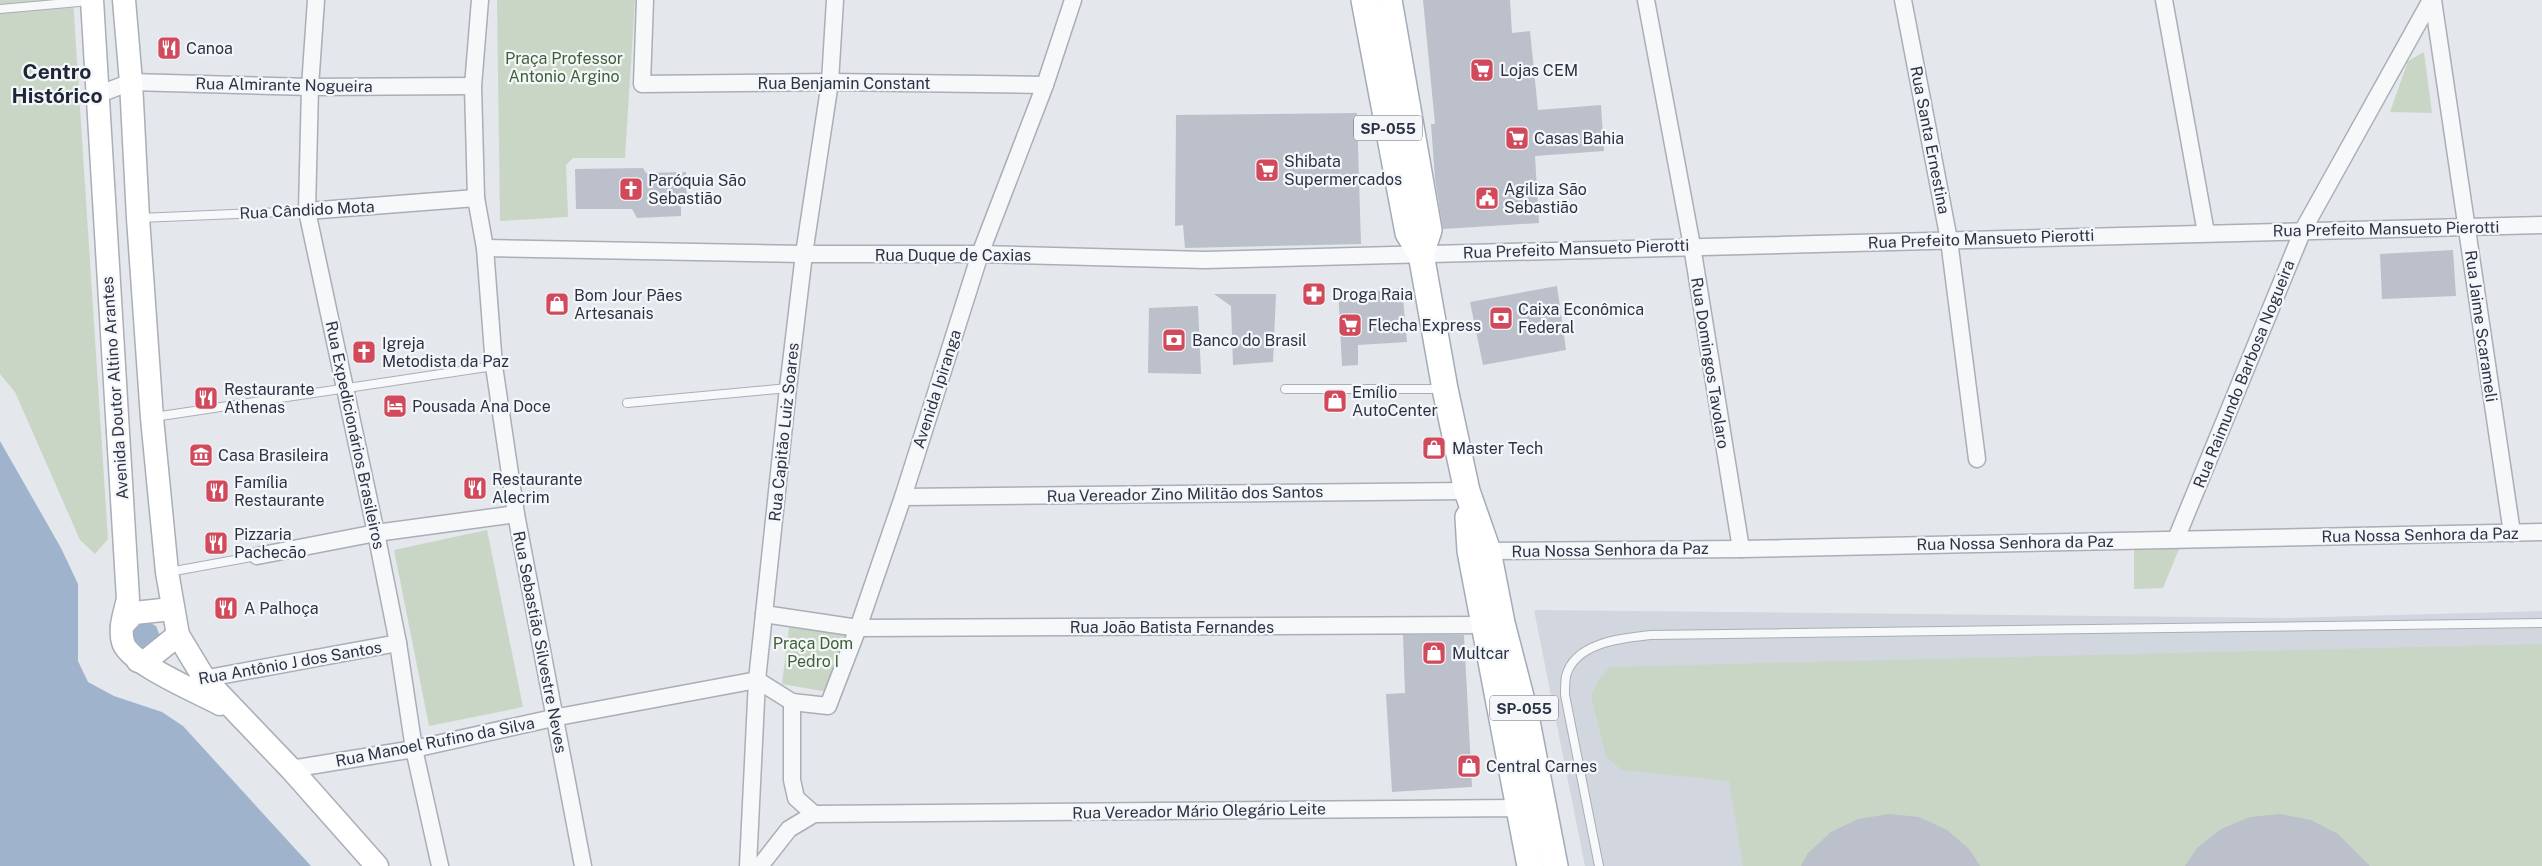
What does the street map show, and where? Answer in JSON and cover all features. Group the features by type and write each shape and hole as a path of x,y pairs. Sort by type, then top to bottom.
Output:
{"main road":[{"name":"Avenida Doutor Altino Arantes","path":"92,0 128,599 122,626 123,643 138,662 234,712"},
{"name":"Avenida Doutor Altino Arantes","path":"124,0 131,82 152,418 167,572 178,635 204,678 234,712 291,769 377,866"},
{"name":"SP-055","path":"1364,0 1408,233 1421,254 1445,388 1467,491 1488,551 1502,623 1526,716 1554,863"},
{"path":"1389,0 1428,230 1421,254"},
{"name":"SP-055","path":"1467,491 1470,551 1530,866"},
{"path":"122,626 134,613 172,609"},
{"path":"138,662 147,660 178,635"}],"street":[{"name":"Rua Expedicionários Brasileiros","path":"316,0 310,86 307,211 376,533 398,644 414,749 440,866"},
{"name":"Rua Sebastião Silvestre Neves","path":"480,0 473,86 476,198 486,248 494,366 516,514 553,718 583,866"},
{"name":"Rua Benjamin Constant","path":"645,0 642,84 830,82 1045,85"},
{"name":"Rua Capitão Luiz Soares","path":"748,866 756,680 804,254 830,82 835,0"},
{"name":"Avenida Ipiranga","path":"756,680 792,702 828,706 858,628 903,497 980,254 1045,85 1073,0"},
{"name":"Rua Domingos Tavolaro","path":"1646,0 1692,246 1741,549"},
{"name":"Rua Santa Ernestina","path":"1903,0 1949,240 1977,459"},
{"path":"2164,0 2206,233"},
{"name":"Rua Jaime Scarameli","path":"2432,0 2512,533"},
{"name":"Rua Raimundo Barbosa Nogueira","path":"2176,539 2303,230 2432,0"},
{"name":"Rua Almirante Nogueira","path":"97,95 131,82 310,86 473,86"},
{"name":"Rua Cândido Mota","path":"307,211 476,198"},
{"name":"Rua Prefeito Mansueto Pierotti","path":"1421,254 2542,225"},
{"name":"Rua Duque de Caxias","path":"486,248 804,254 980,254 1205,260 1421,254"},
{"name":"Rua Vereador Zino Militão dos Santos","path":"903,497 1467,491"},
{"path":"257,556 376,533 516,514"},
{"name":"Rua Nossa Senhora da Paz","path":"1488,551 1741,549 2542,532"},
{"name":"Rua João Batista Fernandes","path":"764,614 858,628 1485,625"},
{"name":"Rua Antônio J dos Santos","path":"182,684 204,678 398,644"},
{"name":"Rua Manoel Rufino da Silva","path":"291,769 414,749 553,718 756,680"},
{"path":"760,866 789,829 814,814 796,798 792,780 792,702"},
{"path":"1519,808 1539,822 1554,863"},
{"name":"Rua Vereador Mário Olegário Leite","path":"814,814 1519,808"}],"lane":[{"path":"0,9 92,0"},
{"name":"Rua Cândido Mota","path":"138,218 307,211"},
{"path":"152,418 494,366"},
{"path":"627,403 788,388"},
{"path":"1285,389 1445,388"},
{"path":"167,572 257,556"},
{"path":"1599,866 1565,695 1566,674 1579,656 1598,644 1617,638 2542,623"}],"shaded area":[{"path":"1534,610 2288,618 2542,611 2542,866 1585,866"}],"green space":[{"path":"0,0 73,0 108,539 95,554 80,540 15,392 0,374"},
{"name":"Praça Professor Antonio Argino","path":"497,0 635,0 625,158 573,158 566,165 568,217 500,221"},
{"path":"2424,52 2432,113 2390,112 2408,61"},
{"path":"487,530 523,707 429,726 394,550"},
{"path":"2179,549 2163,588 2134,589 2134,550"},
{"name":"Praça Dom Pedro I","path":"849,622 828,692 782,684 789,628"},
{"path":"2542,644 2542,866 1743,866 1729,781 1622,770 1606,757 1591,695 1600,678 1610,667"}],"water":[{"path":"0,441 61,548 78,584 78,661 88,682 114,696 162,712 183,726 311,866 0,866"},
{"path":"147,621 156,626 160,636 149,651 135,648 131,631 137,623"}],"building":[{"path":"1423,0 1510,0 1512,33 1530,31 1538,110 1601,105 1604,151 1535,156 1539,223 1443,229 1435,179 1431,124 1435,124"},
{"name":"Shibata Supermercados","path":"1357,113 1361,244 1185,248 1183,225 1175,226 1176,115"},
{"name":"Paróquia São Sebastião","path":"643,168 646,173 686,172 687,205 681,205 681,216 637,218 632,209 576,209 575,169"},
{"path":"2453,250 2456,296 2382,299 2380,254"},
{"path":"1557,286 1566,350 1483,365 1470,302"},
{"path":"1402,288 1407,342 1358,345 1358,365 1342,366 1338,289 1356,289 1356,294"},
{"path":"1214,294 1276,294 1273,362 1233,365 1231,306"},
{"name":"Banco do Brasil","path":"1198,306 1201,374 1148,373 1149,308"},
{"path":"1403,635 1464,635 1472,787 1392,792 1386,694 1405,693"},
{"path":"1889,814 1919,817 1947,830 1970,850 1980,866 1801,866 1808,853 1831,832 1858,819"},
{"path":"2280,814 2311,820 2338,834 2370,866 2185,866 2197,848 2221,829 2250,817"}],"place":[{"name":"Canoa","path":"169,48"},
{"name":"Lojas CEM","path":"1482,70"},
{"name":"Casas Bahia","path":"1517,138"},
{"name":"Shibata Supermercados","path":"1267,170"},
{"name":"Paróquia São Sebastião","path":"631,189"},
{"name":"Agiliza São Sebastião","path":"1487,198"},
{"name":"Droga Raia","path":"1314,294"},
{"name":"Bom Jour Pães Artesanais","path":"557,304"},
{"name":"Caixa Econômica Federal","path":"1501,318"},
{"name":"Flecha Express","path":"1350,325"},
{"name":"Banco do Brasil","path":"1174,340"},
{"name":"Igreja Metodista da Paz","path":"364,352"},
{"name":"Restaurante Athenas","path":"206,398"},
{"name":"Emílio AutoCenter","path":"1335,401"},
{"name":"Pousada Ana Doce","path":"395,406"},
{"name":"Master Tech","path":"1434,448"},
{"name":"Casa Brasileira","path":"201,455"},
{"name":"Restaurante Alecrim","path":"475,488"},
{"name":"Família Restaurante","path":"217,491"},
{"name":"Pizzaria Pachecão","path":"216,543"},
{"name":"A Palhoça","path":"226,608"},
{"name":"Multcar","path":"1434,653"},
{"name":"Central Carnes","path":"1469,766"}],"district":[{"name":"Centro Histórico","path":"57,83"}]}
